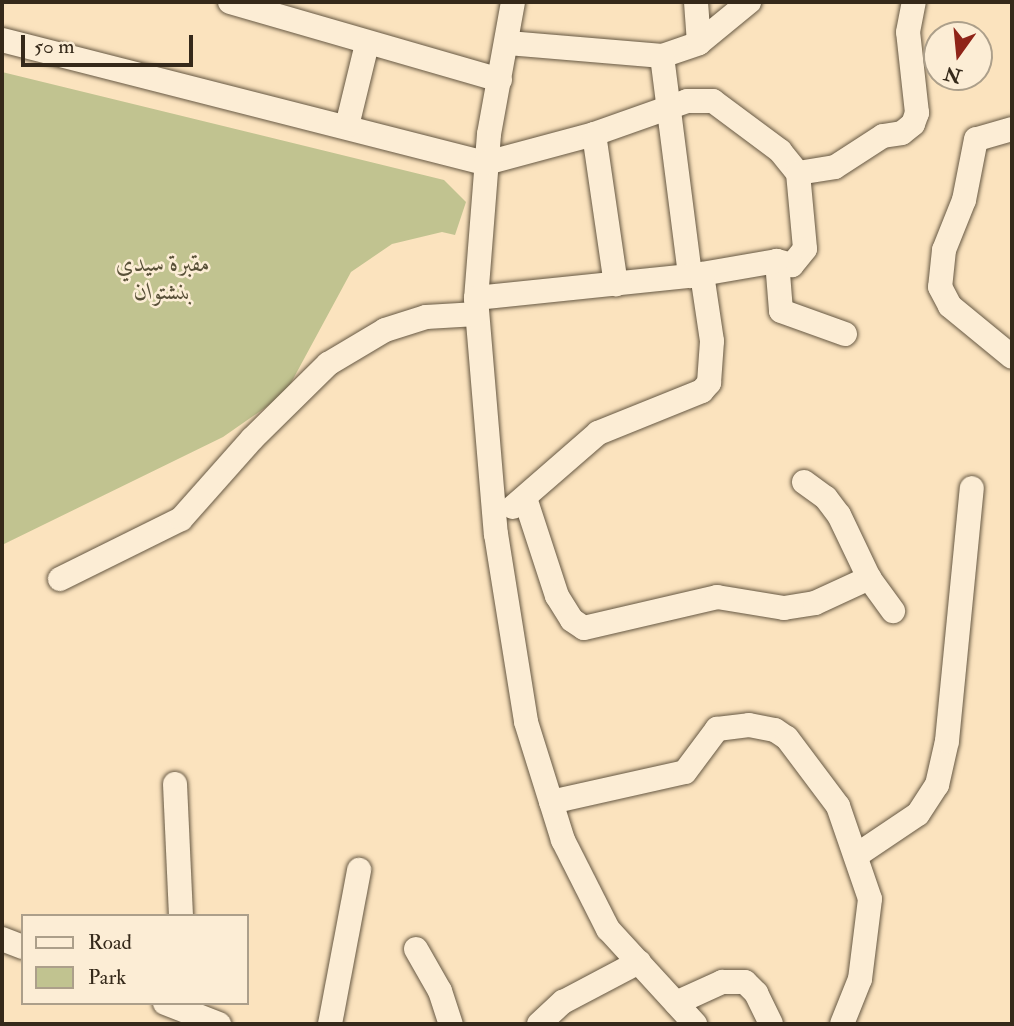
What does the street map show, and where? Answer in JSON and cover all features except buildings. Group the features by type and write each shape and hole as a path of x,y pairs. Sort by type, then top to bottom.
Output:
{"street":[{"path":"230,2 367,44 500,80"},
{"path":"513,2 486,163 477,306 495,520 526,722 563,840 608,929 620,946 639,962 695,1024"},
{"path":"696,2 699,43"},
{"path":"508,43 662,56 699,43 749,2"},
{"path":"798,173 835,167 883,136 902,133 913,124 917,113 908,32 914,2"},
{"path":"2,40 486,163 594,134 699,98 713,101 780,150 798,173 805,249 792,265 777,261 477,306 426,317 386,330 328,364 252,439 181,519 60,579"},
{"path":"346,126 367,44"},
{"path":"495,520 525,498 598,433 702,391 709,383 712,341 696,275 662,56"},
{"path":"1012,129 975,139 964,200 943,250 940,287 950,306 1012,357"},
{"path":"594,134 616,284"},
{"path":"777,261 785,316 845,334"},
{"path":"804,482 826,498 839,515 869,578 893,611"},
{"path":"857,855 918,814 937,785 947,741 972,488"},
{"path":"525,498 557,596 572,620 584,628 717,597 784,608 815,603 869,578"},
{"path":"551,802 685,772 718,729 749,726 775,730 787,738 838,806 870,899 867,947 851,1010 842,1024"},
{"path":"175,785 181,914"},
{"path":"330,1024 359,870"},
{"path":"2,939 21,946"},
{"path":"416,949 440,991 451,1024"},
{"path":"539,1024 563,1002 639,962"},
{"path":"676,1003 722,982 745,982 756,993 771,1024"},
{"path":"172,1005 219,1024"}],"green space":[{"name":"مقبرة سيدي بنشتوان","path":"2,72 444,180 466,202 455,235 442,232 392,244 351,272 285,394 223,437 2,545"}]}
